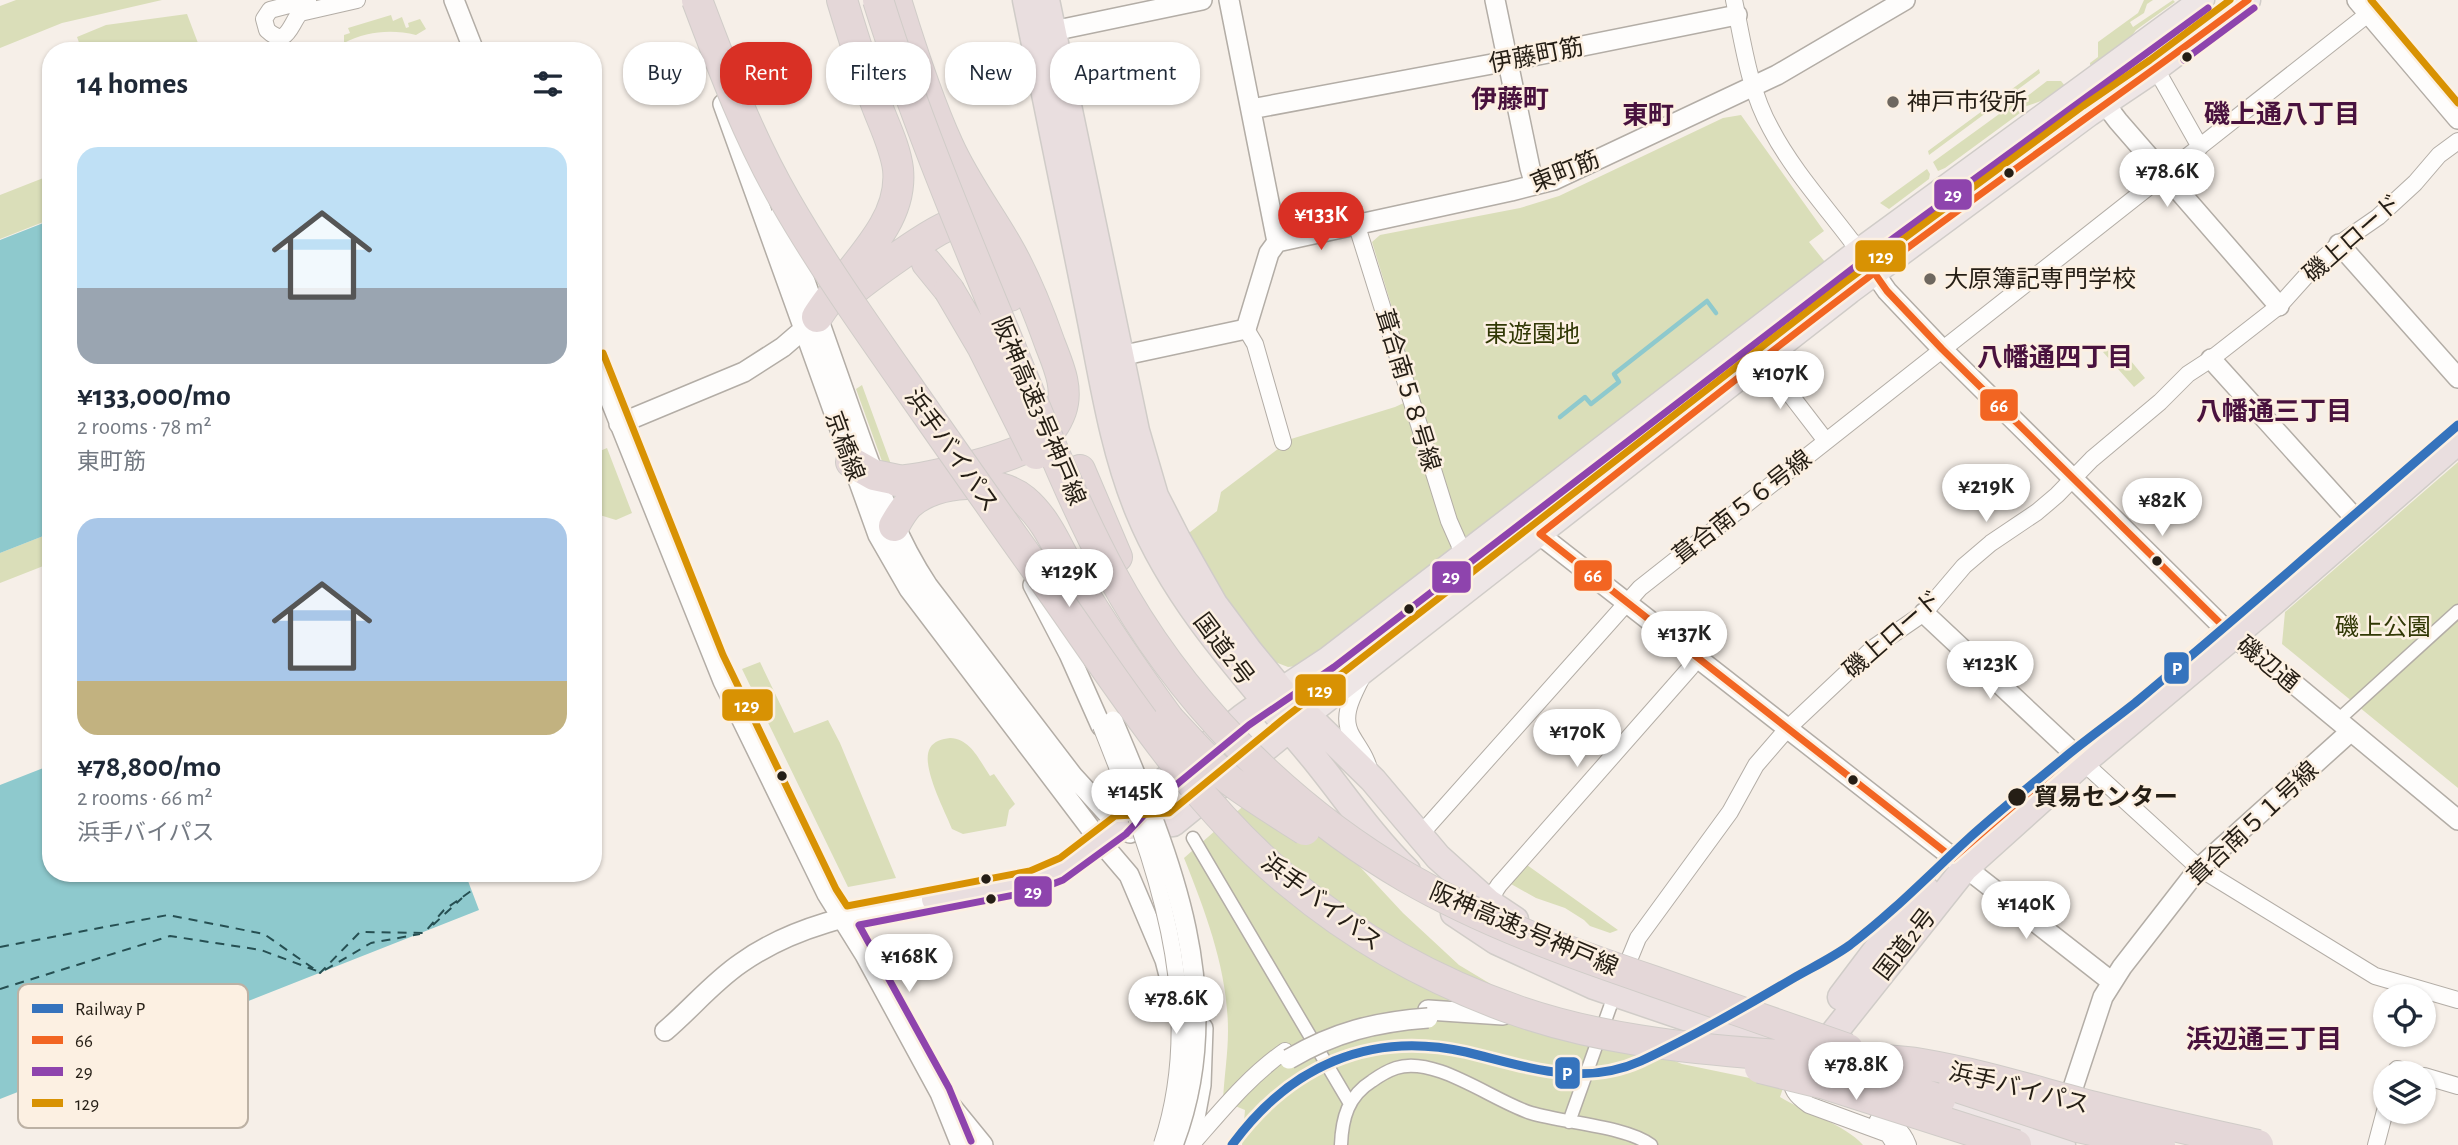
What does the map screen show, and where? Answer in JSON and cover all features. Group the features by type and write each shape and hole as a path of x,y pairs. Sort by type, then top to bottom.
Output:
{"highway":[{"name":"浜手バイパス","path":"692,0 738,116 780,203 816,263 992,516 1153,743 1210,812 1284,886 1337,926 1392,961 1488,1007 1536,1025 1657,1043 1768,1054 1917,1063 1992,1078 2096,1107 2258,1145"},
{"name":"浜手バイパス","path":"697,0 741,112 785,200 871,334 1157,738 1240,836 1288,881 1340,921 1396,957 1490,1000 1566,1029 1788,1073 2015,1145"},
{"path":"811,323 874,242 897,197 895,156 854,43 842,0"},
{"name":"阪神高速3号神戸線","path":"859,0 917,166 1038,458 1098,584 1148,663 1215,745 1268,797 1305,830 1411,900 1485,937 1560,968 2010,1125 2084,1145"},
{"name":"阪神高速3号神戸線","path":"878,0 912,102 972,253 1054,451 1099,548 1144,627 1200,700 1256,761 1316,815 1366,852 1463,907 1579,956 1995,1101 2078,1126 2160,1145"},
{"path":"896,0 925,89 948,145 1007,247 1020,294 1122,571 1151,624 1200,700"},
{"name":"国道2号","path":"1026,0 1116,440 1138,509 1155,548 1192,607 1298,721 1373,780 1451,870 1488,902 1543,935 1824,1034"},
{"name":"国道2号","path":"1046,0 1136,431 1155,496 1192,568 1272,695"},
{"path":"811,323 883,268 940,230 955,224 968,226 979,234 1020,294 1062,378 1063,401 1057,421 1041,439 1030,446 907,486"},
{"path":"927,263 949,290 978,338 1038,458"},
{"name":"国道2号","path":"1298,721 1395,859 1429,894 1460,918 1496,941 1543,964 1615,993 1805,1057 1959,863 2355,520 2458,422"},
{"name":"国道2号","path":"2355,520 2458,441"},
{"path":"907,486 995,485 1022,499 1036,511 1123,656 1169,719 1229,780 1305,830"},
{"path":"935,899 1042,878 1065,867 1110,834 1152,791 1272,695"},
{"path":"1110,834 1173,822 1298,721"}],"main road":[{"path":"1272,695 1328,659 1859,251 2202,0"},
{"path":"1298,721 1874,272 2248,0"},
{"path":"1467,554 1475,563 1488,564 1535,538"},
{"path":"1824,1034 2060,1136"},
{"path":"1805,1057 2060,1136 2236,1145"}],"street":[{"path":"308,0 270,10 264,19 267,30 274,36 282,36 290,31 300,13 357,0"},
{"path":"454,0 470,42"},
{"name":"京橋線","path":"686,0 811,323 907,486 912,561 936,597 1073,776 1110,834"},
{"name":"京橋線","path":"707,0 811,323 907,486"},
{"path":"1053,31 1202,0"},
{"path":"1229,0 1277,242 1269,253 1246,329 1255,344 1283,442"},
{"path":"1495,0 1535,185"},
{"name":"東町筋","path":"1277,242 1554,180 1688,115 1754,87 1905,0"},
{"path":"1735,7 1749,71 1770,128 1859,251"},
{"name":"伊藤町筋","path":"1251,109 1508,61 1735,7"},
{"path":"2362,7 2458,119"},
{"name":"葺合南５６号線","path":"1419,836 1640,588 2200,147 2362,7"},
{"path":"2155,69 2200,147"},
{"path":"2089,83 2164,175 2279,306"},
{"name":"磯上ロード","path":"1615,993 1638,938 1730,812 1756,765 1788,728 1873,648 1924,613 1964,566 2037,512 2188,374 2279,306 2316,265 2339,244 2378,217 2415,183 2439,155 2458,141"},
{"name":"葺合南５８号線","path":"1356,223 1449,521 1467,554"},
{"path":"2339,244 2458,378"},
{"name":"磯辺通","path":"1859,251 1887,291 1942,349 2227,630 2458,820"},
{"path":"619,424 744,372 763,361 811,323"},
{"path":"1121,356 1246,329"},
{"path":"1763,359 1826,441"},
{"path":"2211,359 2355,520"},
{"path":"602,380 720,674 827,894 865,955 940,1093 961,1145"},
{"name":"京橋線","path":"907,486 878,534 909,589 1110,834"},
{"path":"992,516 1049,615 1101,726 1135,816 1156,883 1178,982 1181,1030 1180,1068 1163,1145"},
{"path":"1535,538 1698,656 2112,982"},
{"path":"1029,560 1113,721 1148,806 1181,907 1192,956 1198,1009 1190,1086 1172,1145"},
{"path":"2343,727 2458,611"},
{"path":"1924,613 2199,868 2375,976 2458,1000"},
{"path":"1488,902 1499,885 1698,656"},
{"path":"1366,669 1347,710 1350,734 1366,755 1373,780"},
{"name":"葺合南５１号線","path":"2060,1136 2103,997 2112,982 2199,868 2343,727"},
{"path":"1110,834 1165,960 1173,992 1177,1058 1174,1091 1163,1145"},
{"path":"1110,834 1154,849 1164,866 1178,907 1193,964 1203,1023 1203,1054 1201,1085 1190,1145"},
{"path":"1193,838 1349,1102"},
{"path":"665,1031 741,963 806,928 935,899"},
{"path":"1569,1122 1615,993"},
{"path":"1190,1145 1262,1067 1285,1051 1329,1029 1353,1021 1427,1010 1501,1015 1566,1029"},
{"path":"1202,1145 1247,1092 1268,1073 1333,1036 1404,1020 1474,1020 1566,1029"},
{"path":"1805,1057 1791,1068 1790,1081 1798,1098 1809,1105 1888,1134 1895,1145"},
{"path":"1805,1057 1809,1087 1815,1098 1895,1126 1902,1131 1908,1145"},
{"path":"1341,1145 1342,1126 1349,1102 1363,1086 1398,1067 1416,1066 1446,1073 1530,1112 1614,1131 1651,1145"},
{"path":"2436,1080 2458,1086"},
{"path":"940,1093 983,1145"},
{"path":"2376,1145 2382,1124"}],"green space":[{"path":"16,0 162,0 62,23 0,48 0,6"},
{"path":"2144,0 2153,0 2147,4 2144,13 2130,22 2133,27 2173,0 2175,2 2136,30 2125,45 2100,63 2090,65 2098,57 2098,42 2138,13"},
{"path":"187,14 198,42 79,42 77,37 106,25"},
{"path":"391,15 393,21 402,17 406,28 409,27 408,23 420,19 426,29 416,35 389,32 344,42 344,35 350,33 348,28"},
{"path":"2039,69 2040,73 1929,155 1928,151"},
{"path":"2047,81 2061,81 2065,86 2052,97 2024,107 2021,101"},
{"path":"2013,104 2020,113 1938,171 1933,162"},
{"name":"東遊園地","path":"1741,115 1824,231 1809,242 1825,262 1303,665 1288,667 1275,662 1222,596 1185,536 1217,511 1221,492 1291,439 1395,407 1419,396 1372,242 1380,235 1520,208 1559,196 1723,118"},
{"path":"1927,169 1929,179 1889,209 1880,203"},
{"path":"42,179 42,223 0,239 0,195"},
{"path":"1834,280 1836,282 1769,337 1568,500 1564,500 1564,496"},
{"path":"2116,343 2145,378 2134,387 2103,352"},
{"path":"862,385 892,467 883,464 856,389"},
{"path":"607,448 632,513 616,520 602,516 602,450"},
{"name":"磯上公園","path":"2458,462 2458,788 2282,644 2285,612"},
{"path":"42,537 42,567 0,583 0,553"},
{"path":"1456,572 1464,574 1467,580 1391,635 1383,637 1323,687 1317,686 1317,680"},
{"path":"760,662 794,733 828,720 896,878 848,887 742,669"},
{"path":"950,738 969,746 990,776 994,774 1015,804 1009,810 1006,826 963,834 952,829 928,765 930,748 941,740"},
{"path":"1280,774 1403,913 1459,965 1494,986 1682,1064 1784,1085 1780,1097 1836,1125 1863,1145 1242,1145 1245,1110 1223,1101 1228,1031 1220,964 1208,921 1184,858"},
{"path":"1527,865 1618,930 1610,933 1590,926 1565,908 1536,898 1511,884"}],"water":[{"path":"42,224 42,537 0,553 0,240"},
{"path":"42,769 42,882 468,882 479,910 248,1001 248,984 18,984 18,1092 0,1099 0,785"}],"waterway":[{"path":"1560,417 1585,397 1591,404 1619,382 1614,374 1707,301 1716,313"}],"ferry route":[{"path":"0,947 168,915 264,934 320,973 360,932 424,933 444,910 471,891"},
{"path":"433,925 462,898"},
{"path":"325,970 371,943 420,934"},
{"path":"0,989 170,936 261,950 317,971"}],"rail line":[{"name":"P","path":"1232,1145 1254,1118 1279,1094 1306,1075 1334,1061 1364,1051 1397,1046 1430,1046 1553,1072 1575,1074 1619,1069 1698,1032 1829,959 1881,920 1991,819 2176,669 2458,425"}],"transit line":[{"name":"129","path":"603,353 723,655 836,889 847,906 1030,871 1060,858 1115,816 1169,813 1282,720 1844,283 2230,0"},
{"name":"66","path":"1953,858 1540,534 1898,255 2248,0"},
{"name":"129","path":"2371,0 2458,103"},
{"name":"29","path":"971,1141 949,1088 859,925 1035,891 1063,880 1126,834 1159,799 1249,725 1334,667 1865,259 2208,8"},
{"name":"29","path":"2184,60 2254,8"},
{"name":"66","path":"1859,251 1887,291 1942,349 2222,625"},
{"name":"66","path":"1953,858 2222,625"}],"place":[{"name":"神戸市役所","path":"1893,102"},
{"name":"大原簿記専門学校","path":"1930,279"},
{"name":"貿易センター","path":"2017,797"}],"district":[{"name":"伊藤町","path":"1510,99"},
{"name":"磯上通八丁目","path":"2282,114"},
{"name":"東町","path":"1648,115"},
{"name":"八幡通四丁目","path":"2055,357"},
{"name":"八幡通三丁目","path":"2274,411"},
{"name":"浜辺通三丁目","path":"2264,1039"}]}
